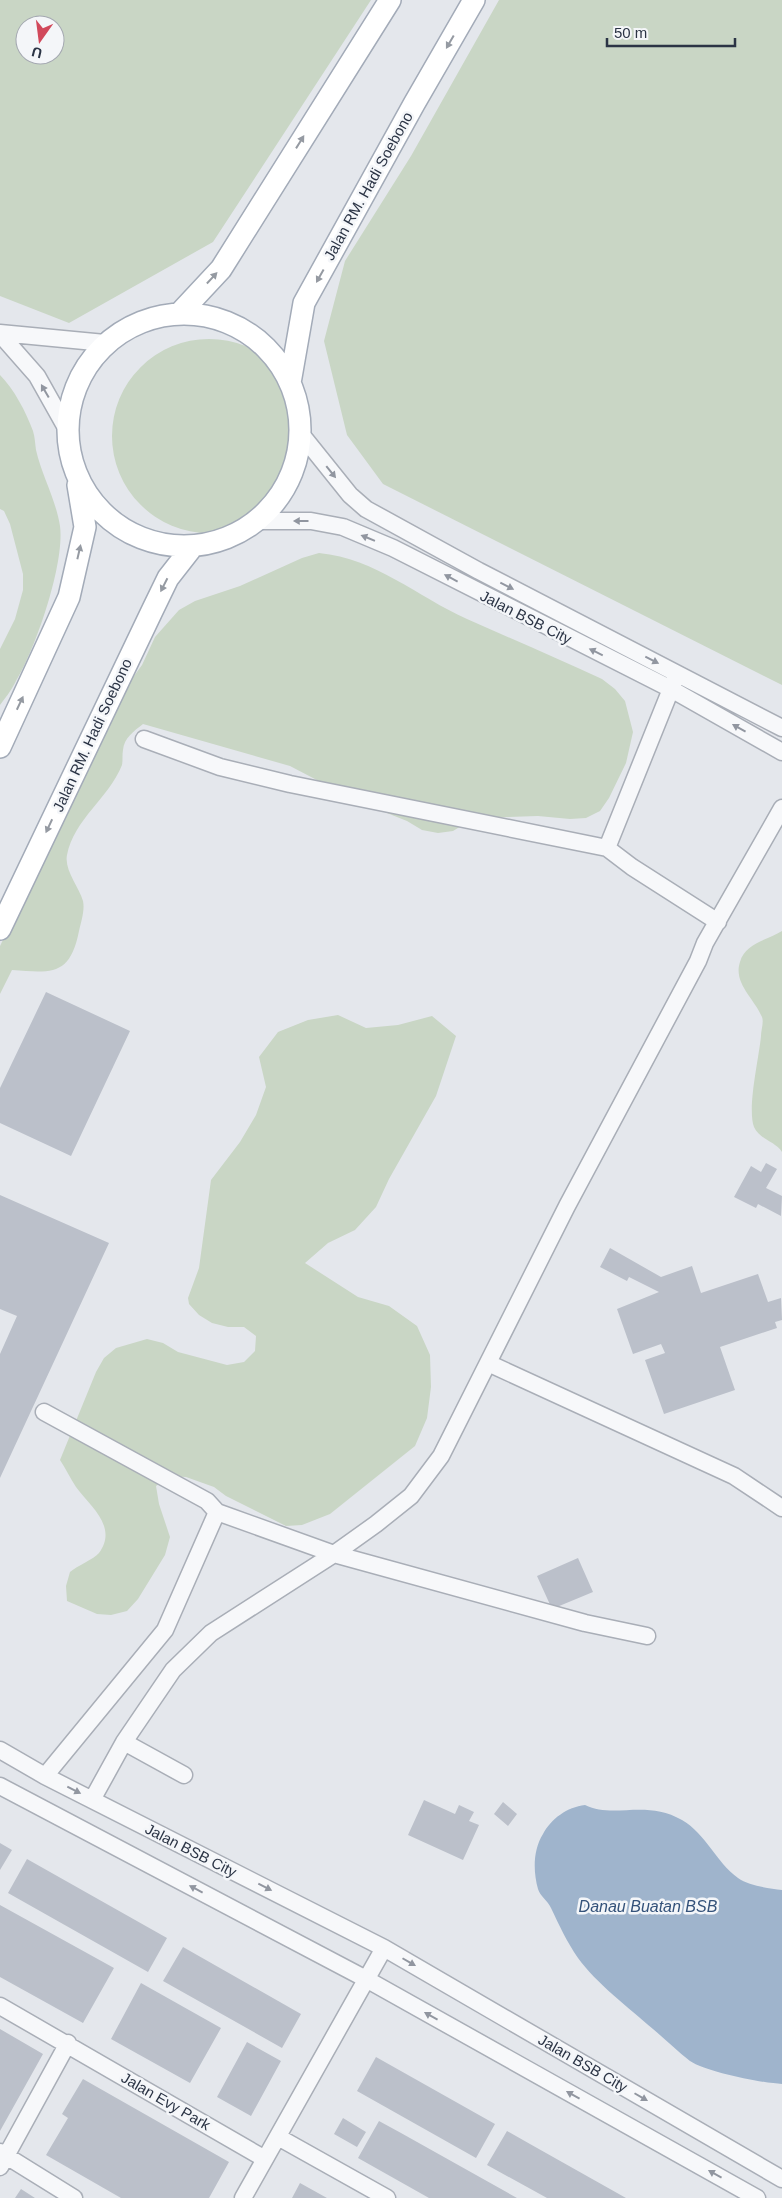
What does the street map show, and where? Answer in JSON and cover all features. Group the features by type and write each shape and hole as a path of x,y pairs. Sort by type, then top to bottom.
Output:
{"main road":[{"path":"179,314 221,269 390,0"},
{"name":"Jalan RM. Hadi Soebono","path":"290,383 304,303 474,0"},
{"name":"Jalan RM. Hadi Soebono","path":"0,748 68,597 85,527 69,433 68,412 77,382 94,355 105,343 145,321 179,314 214,318 245,332 272,354 290,383 298,405 301,434 299,451 292,474 282,494 259,521 228,538 194,546 158,544 124,530 97,508 77,477"},
{"name":"Jalan RM. Hadi Soebono","path":"0,929 168,578 194,546"}],"street":[{"path":"0,334 105,343"},
{"path":"0,334 37,376 69,433"},
{"name":"Jalan BSB City","path":"301,434 350,495 366,509 479,571 678,672 782,728"},
{"name":"Jalan BSB City","path":"259,521 311,521 343,527 393,548 671,690 782,752"},
{"path":"606,848 678,672"},
{"path":"144,739 220,767 273,780 606,848 718,922"},
{"path":"92,1800 124,1742 173,1670 211,1633 334,1554 411,1496 440,1456 567,1206 718,922 782,808"},
{"path":"488,1363 734,1476 782,1508"},
{"path":"44,1412 208,1502 218,1512 334,1554 585,1623 647,1636"},
{"path":"46,1776 165,1630 218,1512"},
{"path":"124,1742 184,1775"},
{"name":"Jalan BSB City","path":"0,1750 92,1800 384,1948 782,2179"},
{"path":"0,1786 366,1979 758,2198"},
{"path":"243,2198 384,1948"},
{"name":"Jalan Evy Park","path":"0,2006 68,2043 265,2159"},
{"path":"68,2043 2,2158 74,2198"},
{"path":"278,2137 387,2198"}],"green space":[{"path":"0,0 371,0 213,242 69,323 0,296"},
{"path":"499,0 782,0 782,685 383,484 347,435 324,341 345,261 411,156"},
{"path":"199,339 219,339 255,350 278,367 290,382 299,399 306,426 306,446 299,473 290,490 278,505 263,517 246,526 219,533 199,533 163,522 147,511 134,498 123,482 116,464 112,446 112,426 123,390 134,374 147,361 163,350 181,343"},
{"path":"0,375 19,401 33,431 36,450 58,516 60,542 53,584 39,629 23,669 0,705 0,649 15,619 23,590 23,574 10,524 4,511 0,509"},
{"path":"319,553 340,557 378,570 448,610 602,679 615,689 625,701 633,732 626,763 609,798 600,811 586,818 570,819 538,816 480,818 466,823 453,831 438,833 422,830 407,821 357,801 290,766 143,724 127,738 122,765 116,777 84,819 71,842 67,855 68,867 83,901 84,908 75,946 70,956 64,964 48,971 12,970 0,994 0,946 123,691 142,665 155,637 179,610 195,601 240,586 302,558"},
{"path":"782,931 782,1152 776,1145 760,1135 754,1127 752,1119 753,1096 763,1019 742,984 739,970 740,962 747,950"},
{"path":"338,1015 366,1028 398,1025 432,1016 456,1036 436,1096 389,1179 376,1207 355,1230 328,1243 305,1263 358,1297 389,1306 417,1326 430,1355 431,1387 427,1418 415,1446 330,1514 302,1525 286,1526 226,1496 214,1487 186,1477 169,1476 156,1486 159,1504 170,1537 165,1555 138,1599 127,1611 111,1615 97,1614 67,1601 66,1586 70,1572 99,1553 106,1535 104,1526 95,1510 76,1487 60,1460 96,1372 104,1358 116,1348 147,1339 163,1343 178,1352 227,1365 244,1362 255,1351 256,1336 244,1327 228,1327 212,1323 199,1315 189,1304 188,1298 199,1268 211,1180 240,1142 256,1115 266,1087 259,1057 278,1032 308,1020"}],"water":[{"name":"Danau Buatan BSB","path":"585,1805 596,1809 643,1810 669,1814 682,1820 698,1833 723,1864 742,1881 782,1890 782,2084 761,2082 721,2073 690,2061 603,1986 578,1958 550,1905 539,1892 535,1875 535,1861 537,1847 550,1823 566,1811"}],"building":[{"path":"46,992 130,1031 71,1156 0,1123 0,1088"},
{"path":"766,1163 777,1169 766,1188 782,1196 781,1216 758,1204 756,1208 734,1197 751,1166 761,1172"},
{"path":"0,1195 109,1243 0,1478 0,1354 17,1316 0,1309"},
{"path":"610,1248 661,1277 692,1266 701,1293 758,1274 768,1302 781,1298 782,1320 775,1322 777,1328 720,1347 735,1390 664,1414 645,1360 665,1353 661,1344 633,1354 617,1309 659,1292 629,1277 627,1281 600,1267"},
{"path":"578,1558 593,1592 552,1609 537,1576"},
{"path":"424,1800 455,1814 459,1805 474,1812 469,1821 479,1825 463,1860 408,1835"},
{"path":"503,1802 517,1814 508,1826 494,1814"},
{"path":"0,1843 12,1850 0,1870"},
{"path":"27,1859 167,1938 148,1972 8,1893"},
{"path":"0,1905 114,1968 83,2023 0,1977"},
{"path":"183,1947 301,2014 282,2048 163,1981"},
{"path":"141,1983 221,2028 190,2083 111,2039"},
{"path":"0,2029 43,2054 0,2131"},
{"path":"247,2042 281,2061 251,2116 217,2097"},
{"path":"376,2057 495,2124 476,2158 357,2091"},
{"path":"83,2079 229,2162 209,2198 121,2198 46,2155 68,2118 62,2114"},
{"path":"343,2118 366,2132 357,2147 334,2134"},
{"path":"379,2121 517,2198 429,2198 358,2158"},
{"path":"507,2131 626,2198 547,2198 487,2165"},
{"path":"300,2183 327,2198 292,2198"},
{"path":"21,2189 35,2198 15,2198"}]}
